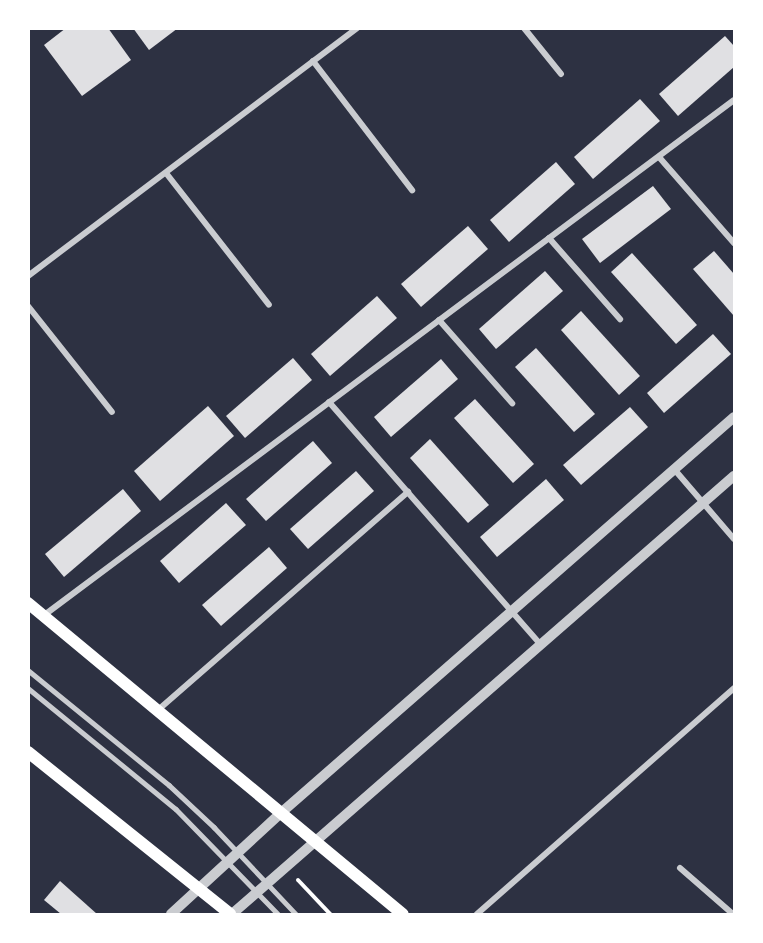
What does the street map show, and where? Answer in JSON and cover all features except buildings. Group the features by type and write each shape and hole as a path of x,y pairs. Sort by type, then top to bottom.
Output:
{"main road":[{"path":"28,603 403,915"},
{"path":"28,752 231,915"}],"street":[{"path":"28,276 357,28"},
{"path":"524,28 561,74"},
{"path":"313,61 412,190"},
{"path":"43,616 735,100"},
{"path":"658,157 735,243"},
{"path":"166,173 269,305"},
{"path":"549,238 620,319"},
{"path":"28,306 112,412"},
{"path":"439,320 512,403"},
{"path":"329,402 541,645"},
{"path":"171,915 282,812 735,417"},
{"path":"674,469 735,539"},
{"path":"231,915 314,839 735,476"},
{"path":"158,710 408,492"},
{"path":"477,915 735,688"},
{"path":"680,868 733,915"}],"lane":[{"path":"28,670 170,785 239,852 296,915"},
{"path":"28,688 176,809 230,861 278,915"}]}
